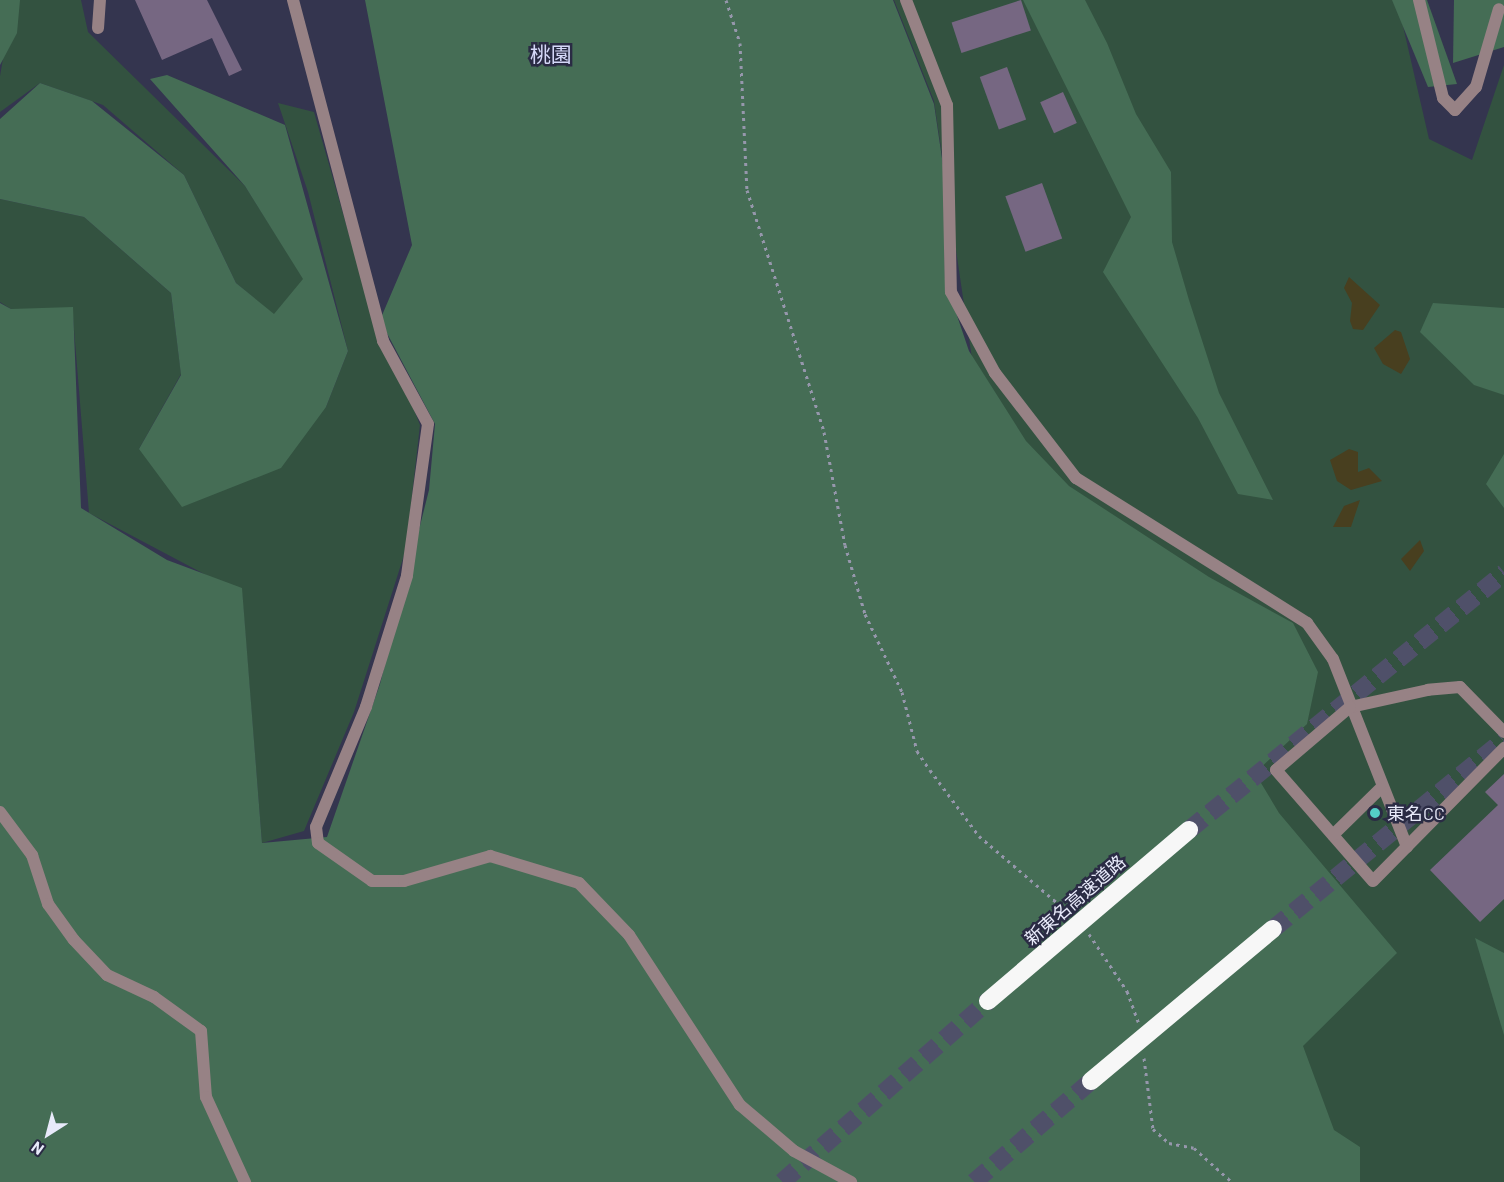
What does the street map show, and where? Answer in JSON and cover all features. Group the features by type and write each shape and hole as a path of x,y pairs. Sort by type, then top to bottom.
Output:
{"highway":[{"name":"新東名高速道路","path":"988,1001 1189,830"},
{"path":"1091,1081 1273,929"}],"street":[{"path":"98,28 100,0"},
{"path":"293,0 383,341 428,424 407,576 366,707 316,827 318,843 343,865 381,882 404,881 490,856 579,883 629,935 747,1113 794,1151 851,1182"},
{"path":"906,0 947,105 951,292 995,374 1076,478 1307,622 1333,660 1380,789 1407,847"},
{"path":"1419,0 1443,98 1455,110 1476,87 1499,9"},
{"path":"1504,732 1460,687 1350,706 1276,770 1373,881 1504,748"},
{"path":"1333,835 1380,789"},
{"path":"0,812 32,855 48,904 74,940 107,975 154,997 201,1030 206,1097 245,1182"}],"path":[{"path":"726,0 740,43 747,190 824,432 844,545 865,614 902,692 917,751 979,836 1075,918"},
{"path":"1081,924 1127,991 1139,1029"},
{"path":"1143,1051 1153,1129 1169,1143 1194,1148 1232,1182"}],"green space":[{"path":"0,0 20,0 17,33 0,65"},
{"path":"13,0 81,0 88,32 245,186 304,279 274,315 236,283 184,175 103,105 40,83 0,112 0,76"},
{"path":"365,0 893,0 934,104 944,172 945,280 969,351 1026,441 1069,486 1209,577 1293,623 1318,672 1307,724 1255,773 1279,813 1397,953 1303,1046 1334,1130 1360,1147 1360,1182 0,1182 0,303 11,309 73,307 81,508 167,560 242,588 262,843 327,837 380,684 429,490 435,424 380,320 412,245"},
{"path":"894,0 1397,0 1429,139 1472,160 1504,65 1504,1182 1346,1182 974,372 934,101"},
{"path":"1023,0 1085,0 1107,43 1136,114 1171,172 1172,242 1189,300 1219,393 1273,500 1238,494 1198,418 1103,272 1131,217"},
{"path":"1392,0 1427,0 1457,84 1428,87"},
{"path":"1454,0 1504,0 1504,47 1453,63"},
{"path":"167,75 285,125 348,351 326,407 281,468 182,507 139,449 181,375 171,293 84,217 0,199 0,119 40,83 92,101 184,175 236,283 274,314 303,279 245,186 150,79"},
{"path":"278,103 314,112 358,266 420,425 406,549 354,712 304,831 262,843 242,594 89,513 73,317 11,309 0,302 0,199 84,217 171,293 181,374 139,449 326,407 348,351 308,192"},
{"path":"1433,303 1504,308 1504,395 1474,385 1420,332"},
{"path":"1504,454 1504,508 1486,484"},
{"path":"1475,938 1504,953 1504,1035"}],"sand":[{"path":"1349,277 1380,305 1363,330 1353,329 1350,321 1352,303 1344,288"},
{"path":"1395,330 1401,332 1410,359 1401,374 1383,364 1374,348"},
{"path":"1349,449 1358,452 1358,472 1369,468 1382,481 1351,490 1337,481 1330,460"},
{"path":"1360,500 1351,527 1333,527 1344,506"},
{"path":"1420,540 1424,551 1410,571 1401,559"}],"building":[{"path":"135,0 207,0 242,70 229,76 212,38 162,60"},
{"path":"1021,0 1031,30 961,53 952,23"},
{"path":"1007,67 1026,120 999,130 980,77"},
{"path":"1063,92 1077,123 1054,133 1040,102"},
{"path":"1042,183 1062,238 1026,252 1005,196"},
{"path":"1504,774 1504,899 1480,922 1430,870 1498,805 1485,792"}],"tunnel":[{"path":"1189,830 1504,573"},
{"path":"1273,929 1504,740"},
{"path":"782,1182 988,1001"},
{"path":"974,1182 1091,1081"}],"place":[{"name":"東名CC","path":"1375,813"}],"district":[{"name":"桃園","path":"551,54"}]}
